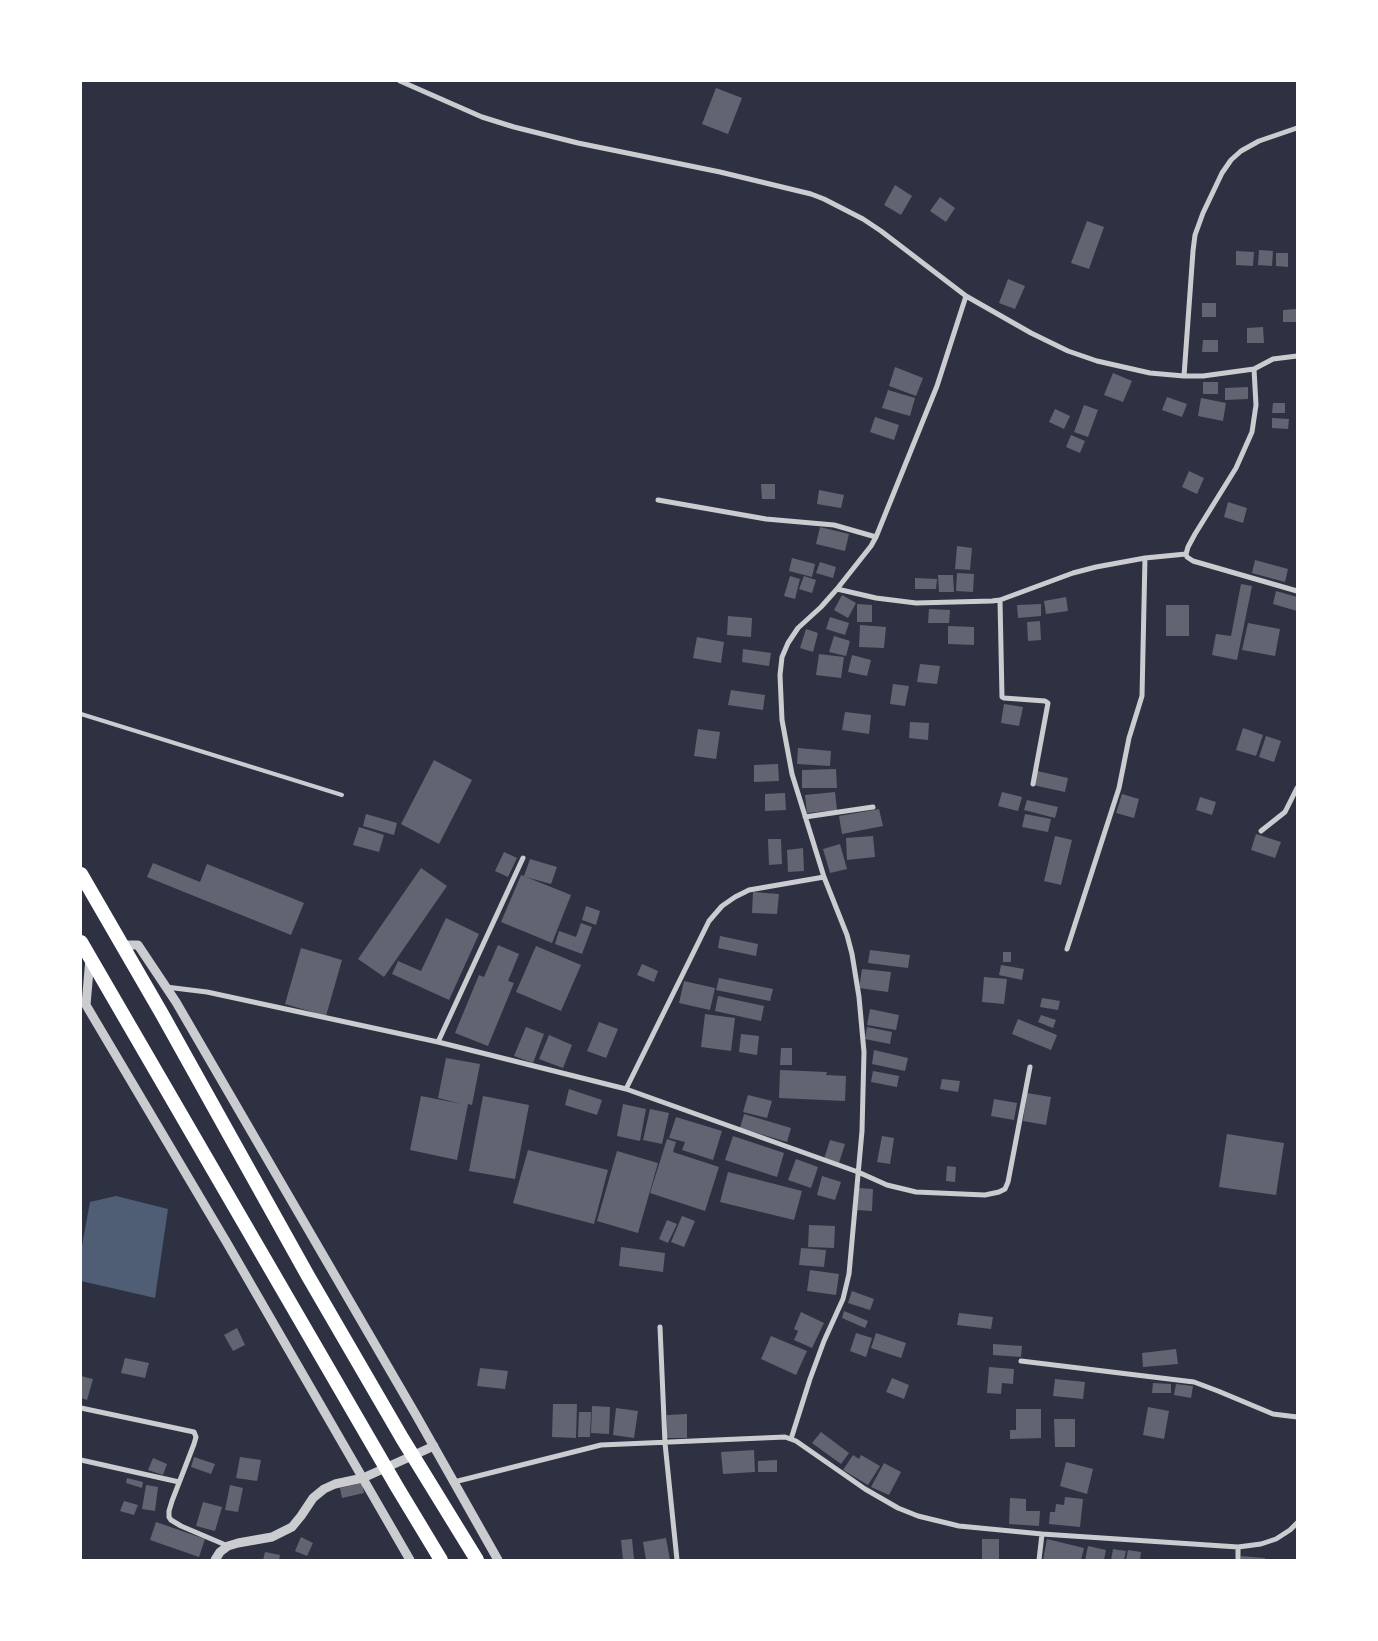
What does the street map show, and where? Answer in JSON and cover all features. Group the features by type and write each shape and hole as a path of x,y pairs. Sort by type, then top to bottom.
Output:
{"highway":[{"path":"81,874 308,1276 402,1438 477,1560"},
{"path":"81,942 376,1447 397,1487 442,1560"}],"street":[{"path":"400,81 482,117 507,125 578,143 720,172 811,194 824,199 855,214 881,231 966,296 1031,333 1068,351 1097,361 1150,373 1203,376 1254,369 1273,360 1297,356"},
{"path":"1184,376 1193,251 1195,236 1203,213 1231,160 1241,151 1259,141 1297,128"},
{"path":"791,1439 824,1341 843,1299 847,1284 862,1131 864,1052 859,997 852,954 847,935 824,877 792,774 782,720 780,675 782,657 788,643 798,628 838,588 876,537 937,386 966,296"},
{"path":"1186,554 1195,534 1236,468 1249,438 1256,405 1254,369"},
{"path":"658,500 766,519 834,526 876,537"},
{"path":"838,588 876,598 916,603 1000,600 1073,573 1145,558 1186,554"},
{"path":"1186,554 1193,561 1297,591"},
{"path":"1067,949 1119,788 1129,738 1142,696 1145,558"},
{"path":"1000,600 1002,697 1044,701 1048,704 1033,784"},
{"path":"1261,831 1285,812 1297,788"},
{"path":"805,817 873,807"},
{"path":"438,1042 523,858"},
{"path":"626,1090 709,921 722,906 749,890 824,877"},
{"path":"122,945 138,945 166,986 434,1446 498,1560"},
{"path":"90,958 86,1005 227,1243 410,1560"},
{"path":"166,986 207,992 438,1042 626,1090 858,1172 887,1185 916,1192 984,1195 1005,1189 1008,1182 1030,1067"},
{"path":"660,1327 665,1442 677,1560"},
{"path":"1021,1361 1194,1382 1272,1414 1297,1417"},
{"path":"81,1408 194,1432 196,1437 194,1444 169,1511 171,1520 228,1546"},
{"path":"454,1482 601,1446 778,1437 791,1439 865,1489 908,1512 959,1526 1042,1534 1238,1547 1261,1544 1276,1538 1290,1530 1297,1523"},
{"path":"216,1560 220,1552 228,1546 238,1542 272,1537 292,1527 302,1516 313,1498 324,1489 335,1484 363,1478 434,1446"},
{"path":"81,1460 179,1482"},
{"path":"1038,1560 1042,1534"},
{"path":"1238,1547 1238,1560"}],"lane":[{"path":"81,714 342,796"}],"water":[{"path":"116,1196 168,1209 155,1298 81,1281 81,1251 90,1202"}],"building":[{"path":"716,88 742,98 728,134 702,124"},
{"path":"895,185 912,196 901,215 884,205"},
{"path":"940,197 955,208 946,222 930,211"},
{"path":"1087,221 1104,227 1089,269 1071,263"},
{"path":"1259,250 1273,251 1272,266 1258,265"},
{"path":"1236,251 1254,252 1253,266 1236,265"},
{"path":"1276,253 1288,253 1288,267 1276,266"},
{"path":"1008,279 1025,286 1015,309 999,303"},
{"path":"1202,303 1216,303 1216,317 1202,317"},
{"path":"1296,309 1296,322 1283,322 1283,310"},
{"path":"1263,327 1264,343 1247,343 1247,328"},
{"path":"1203,340 1218,340 1218,352 1202,352"},
{"path":"895,367 923,378 916,396 889,386"},
{"path":"1113,373 1132,381 1123,402 1104,395"},
{"path":"1203,382 1218,382 1218,394 1203,394"},
{"path":"1248,387 1248,399 1225,400 1225,388"},
{"path":"888,390 915,398 910,416 882,408"},
{"path":"1167,397 1187,404 1182,417 1162,410"},
{"path":"1201,398 1226,403 1223,421 1198,416"},
{"path":"1273,403 1285,403 1285,413 1272,413"},
{"path":"1084,405 1098,410 1088,437 1074,432"},
{"path":"1055,409 1070,416 1064,429 1049,422"},
{"path":"875,417 899,425 894,440 870,432"},
{"path":"1272,418 1289,419 1288,429 1272,428"},
{"path":"1071,435 1085,441 1080,453 1066,447"},
{"path":"1189,471 1204,478 1197,494 1182,487"},
{"path":"761,484 775,484 775,499 762,499"},
{"path":"819,490 844,495 841,508 817,504"},
{"path":"1228,502 1247,508 1243,523 1224,517"},
{"path":"820,527 849,534 845,551 816,544"},
{"path":"957,546 972,548 970,570 955,569"},
{"path":"792,558 815,564 812,577 789,571"},
{"path":"1255,560 1288,569 1285,582 1252,573"},
{"path":"820,562 836,567 833,578 816,573"},
{"path":"957,573 974,574 973,592 956,591"},
{"path":"938,575 953,575 954,592 939,592"},
{"path":"790,576 800,579 795,599 784,596"},
{"path":"804,576 816,580 812,593 799,589"},
{"path":"915,578 937,579 936,589 915,589"},
{"path":"1241,584 1252,586 1237,660 1212,655 1216,634 1231,636"},
{"path":"1276,591 1297,597 1297,611 1273,604"},
{"path":"842,595 856,603 848,618 834,610"},
{"path":"1066,597 1068,611 1046,614 1044,601"},
{"path":"857,604 872,605 872,622 857,622"},
{"path":"1041,604 1041,616 1018,618 1017,605"},
{"path":"1166,605 1189,605 1189,636 1166,636"},
{"path":"929,609 950,610 949,623 928,623"},
{"path":"728,616 752,618 751,637 727,635"},
{"path":"830,617 849,623 845,635 826,629"},
{"path":"1040,621 1041,640 1028,641 1027,622"},
{"path":"1248,623 1280,629 1275,656 1242,650"},
{"path":"860,625 886,627 884,648 859,647"},
{"path":"948,626 974,627 974,645 948,644"},
{"path":"806,629 818,633 813,652 800,648"},
{"path":"834,636 850,641 846,656 829,652"},
{"path":"697,637 724,642 721,663 693,658"},
{"path":"743,649 771,653 769,666 742,662"},
{"path":"819,654 844,657 841,678 816,675"},
{"path":"852,655 871,660 867,676 848,672"},
{"path":"920,664 940,666 937,684 917,682"},
{"path":"893,684 909,686 905,706 890,704"},
{"path":"731,690 765,695 763,710 728,705"},
{"path":"1004,704 1023,707 1019,726 1001,723"},
{"path":"845,712 871,715 869,734 842,730"},
{"path":"910,722 929,723 928,740 909,738"},
{"path":"1243,728 1263,735 1256,756 1236,750"},
{"path":"698,729 720,732 716,759 694,756"},
{"path":"1266,736 1281,741 1274,762 1259,757"},
{"path":"798,748 831,751 830,766 797,764"},
{"path":"434,760 472,780 439,844 401,824"},
{"path":"778,764 779,781 754,782 754,765"},
{"path":"836,769 837,788 802,788 802,770"},
{"path":"1037,771 1068,778 1065,792 1033,785"},
{"path":"835,792 837,810 807,813 805,795"},
{"path":"1002,792 1022,797 1018,811 998,806"},
{"path":"785,793 786,810 765,811 765,794"},
{"path":"1122,794 1139,799 1134,818 1116,813"},
{"path":"1200,797 1216,802 1212,815 1196,810"},
{"path":"1027,800 1058,807 1055,818 1024,810"},
{"path":"879,809 883,826 842,834 839,816"},
{"path":"366,814 397,823 394,835 363,826"},
{"path":"1025,814 1051,819 1048,832 1022,827"},
{"path":"359,827 384,835 379,852 353,845"},
{"path":"1256,834 1281,842 1275,858 1251,850"},
{"path":"873,836 875,857 847,860 846,838"},
{"path":"1055,836 1072,840 1061,885 1044,881"},
{"path":"768,839 781,839 782,864 769,865"},
{"path":"840,844 847,869 830,873 823,849"},
{"path":"803,848 804,871 788,872 787,850"},
{"path":"504,852 517,858 508,877 495,871"},
{"path":"530,859 557,867 551,884 526,877 571,895 552,943 501,922 521,875 524,876"},
{"path":"153,863 200,882 207,864 304,903 291,935 147,877"},
{"path":"421,868 447,886 384,977 358,959"},
{"path":"753,892 779,894 777,914 752,913"},
{"path":"586,906 600,911 596,925 582,920"},
{"path":"446,918 479,934 449,1000 392,974 398,961 421,971"},
{"path":"581,923 592,927 582,954 555,944 559,931 576,937"},
{"path":"720,936 758,944 756,956 718,948"},
{"path":"498,945 519,954 508,981 514,983 488,1046 455,1033 479,975 484,977"},
{"path":"536,946 581,965 561,1011 516,992"},
{"path":"301,948 342,960 326,1016 285,1004"},
{"path":"870,950 910,955 908,968 868,963"},
{"path":"1003,952 1011,952 1011,962 1003,962"},
{"path":"642,964 658,971 654,982 637,975"},
{"path":"1001,965 1024,969 1022,980 999,975"},
{"path":"862,969 891,972 888,992 859,988"},
{"path":"984,977 1007,979 1004,1004 982,1002"},
{"path":"719,978 773,989 770,1001 716,990"},
{"path":"684,981 715,988 710,1010 679,1003"},
{"path":"718,996 764,1006 761,1021 715,1011"},
{"path":"1042,998 1060,1001 1058,1010 1040,1007"},
{"path":"870,1009 899,1015 896,1030 867,1025"},
{"path":"705,1014 735,1018 731,1051 701,1047"},
{"path":"1041,1015 1056,1020 1053,1028 1038,1022"},
{"path":"1018,1019 1057,1035 1051,1050 1012,1034"},
{"path":"599,1022 618,1029 606,1058 587,1051"},
{"path":"526,1027 544,1034 533,1063 514,1056"},
{"path":"867,1027 892,1032 890,1044 865,1039"},
{"path":"741,1034 759,1036 757,1055 739,1052"},
{"path":"549,1035 572,1045 563,1068 539,1059"},
{"path":"781,1048 792,1048 792,1065 780,1065"},
{"path":"874,1050 908,1058 905,1071 872,1064"},
{"path":"446,1058 480,1064 472,1105 468,1104 457,1160 410,1150 421,1096 462,1104 438,1098"},
{"path":"780,1070 827,1072 826,1075 846,1076 845,1101 779,1098"},
{"path":"873,1071 899,1076 897,1087 871,1082"},
{"path":"942,1079 960,1081 958,1092 940,1089"},
{"path":"569,1089 602,1100 597,1115 565,1105"},
{"path":"1027,1093 1051,1097 1046,1125 1023,1121"},
{"path":"748,1095 772,1101 767,1118 743,1112"},
{"path":"483,1096 529,1105 515,1179 469,1171"},
{"path":"994,1099 1017,1103 1014,1120 991,1116"},
{"path":"623,1104 646,1109 640,1141 617,1136"},
{"path":"650,1109 669,1113 662,1144 643,1140"},
{"path":"744,1114 791,1128 787,1142 740,1128"},
{"path":"676,1117 722,1131 713,1160 682,1150 685,1142 669,1138"},
{"path":"1227,1134 1284,1143 1276,1195 1219,1187"},
{"path":"733,1136 784,1153 777,1177 725,1160"},
{"path":"882,1136 894,1138 890,1164 877,1162"},
{"path":"667,1139 676,1142 673,1152 719,1167 705,1211 650,1193"},
{"path":"830,1140 845,1144 839,1163 824,1159"},
{"path":"528,1150 608,1170 594,1224 513,1203"},
{"path":"617,1151 658,1163 638,1233 597,1221"},
{"path":"796,1159 818,1167 811,1188 788,1180"},
{"path":"947,1166 956,1167 955,1182 946,1181"},
{"path":"728,1172 802,1191 794,1220 720,1202"},
{"path":"822,1176 841,1182 835,1200 817,1195"},
{"path":"859,1188 873,1189 872,1211 857,1210"},
{"path":"682,1216 695,1221 684,1247 671,1242"},
{"path":"667,1220 677,1224 668,1243 659,1239"},
{"path":"809,1225 835,1226 834,1248 808,1247"},
{"path":"621,1247 665,1253 663,1272 619,1266"},
{"path":"801,1248 826,1250 824,1267 799,1265"},
{"path":"810,1270 839,1274 836,1295 807,1291"},
{"path":"852,1291 874,1299 870,1310 848,1303"},
{"path":"844,1311 868,1321 865,1328 842,1318"},
{"path":"801,1312 824,1323 812,1348 794,1340 798,1331 794,1329"},
{"path":"959,1313 993,1317 991,1329 957,1325"},
{"path":"237,1328 245,1345 233,1351 224,1335"},
{"path":"856,1333 872,1338 866,1357 850,1351"},
{"path":"876,1333 906,1343 901,1358 871,1348"},
{"path":"771,1336 807,1351 796,1375 761,1359"},
{"path":"993,1344 1022,1346 1021,1357 993,1355"},
{"path":"1176,1349 1178,1364 1143,1367 1142,1353"},
{"path":"125,1358 149,1363 145,1378 121,1373"},
{"path":"989,1367 1014,1369 1013,1384 1002,1383 1001,1394 987,1393"},
{"path":"480,1368 508,1371 505,1389 477,1386"},
{"path":"81,1376 93,1379 87,1400 81,1398"},
{"path":"892,1378 909,1385 904,1399 886,1392"},
{"path":"1055,1379 1085,1382 1083,1399 1053,1396"},
{"path":"1153,1383 1171,1384 1171,1393 1152,1393"},
{"path":"1176,1384 1193,1386 1191,1398 1174,1395"},
{"path":"553,1404 577,1404 576,1438 552,1437"},
{"path":"592,1406 610,1407 609,1434 591,1433"},
{"path":"1148,1407 1169,1411 1164,1439 1143,1435"},
{"path":"616,1408 638,1411 634,1438 613,1435"},
{"path":"1016,1409 1041,1409 1041,1438 1010,1439 1010,1430 1016,1430"},
{"path":"579,1412 591,1412 590,1437 578,1437"},
{"path":"687,1414 687,1438 667,1438 667,1415"},
{"path":"1054,1419 1075,1419 1075,1447 1055,1447"},
{"path":"821,1432 849,1453 841,1464 812,1443"},
{"path":"754,1450 755,1472 723,1474 721,1452"},
{"path":"853,1455 859,1459 861,1455 880,1466 868,1485 843,1470"},
{"path":"194,1457 215,1464 211,1474 191,1467"},
{"path":"240,1457 261,1460 257,1481 236,1478"},
{"path":"153,1458 167,1464 163,1475 148,1470"},
{"path":"777,1460 777,1472 758,1472 758,1461"},
{"path":"1066,1462 1093,1469 1087,1494 1060,1486"},
{"path":"884,1463 901,1472 889,1495 871,1487"},
{"path":"127,1478 143,1482 142,1488 126,1483"},
{"path":"362,1483 364,1493 342,1498 340,1488"},
{"path":"146,1485 158,1487 155,1511 142,1509"},
{"path":"230,1485 243,1488 238,1512 225,1510"},
{"path":"1065,1497 1083,1499 1080,1527 1049,1524 1050,1512 1055,1512 1056,1504 1064,1505"},
{"path":"1010,1498 1026,1499 1026,1511 1040,1511 1039,1526 1009,1524"},
{"path":"124,1501 138,1505 134,1515 120,1511"},
{"path":"203,1502 222,1507 215,1531 196,1526"},
{"path":"156,1522 205,1539 199,1557 150,1540"},
{"path":"301,1537 313,1543 307,1556 295,1551"},
{"path":"666,1538 670,1560 646,1560 643,1542"},
{"path":"632,1539 634,1559 623,1560 621,1540"},
{"path":"982,1539 999,1539 999,1560 982,1560"},
{"path":"1047,1539 1084,1548 1081,1560 1043,1560"},
{"path":"1088,1546 1106,1550 1104,1560 1085,1560"},
{"path":"1113,1549 1126,1551 1124,1560 1111,1560"},
{"path":"1128,1550 1141,1552 1140,1560 1126,1560"},
{"path":"265,1552 280,1555 279,1560 263,1560"},
{"path":"1241,1556 1265,1558 1265,1560 1240,1560"}]}
